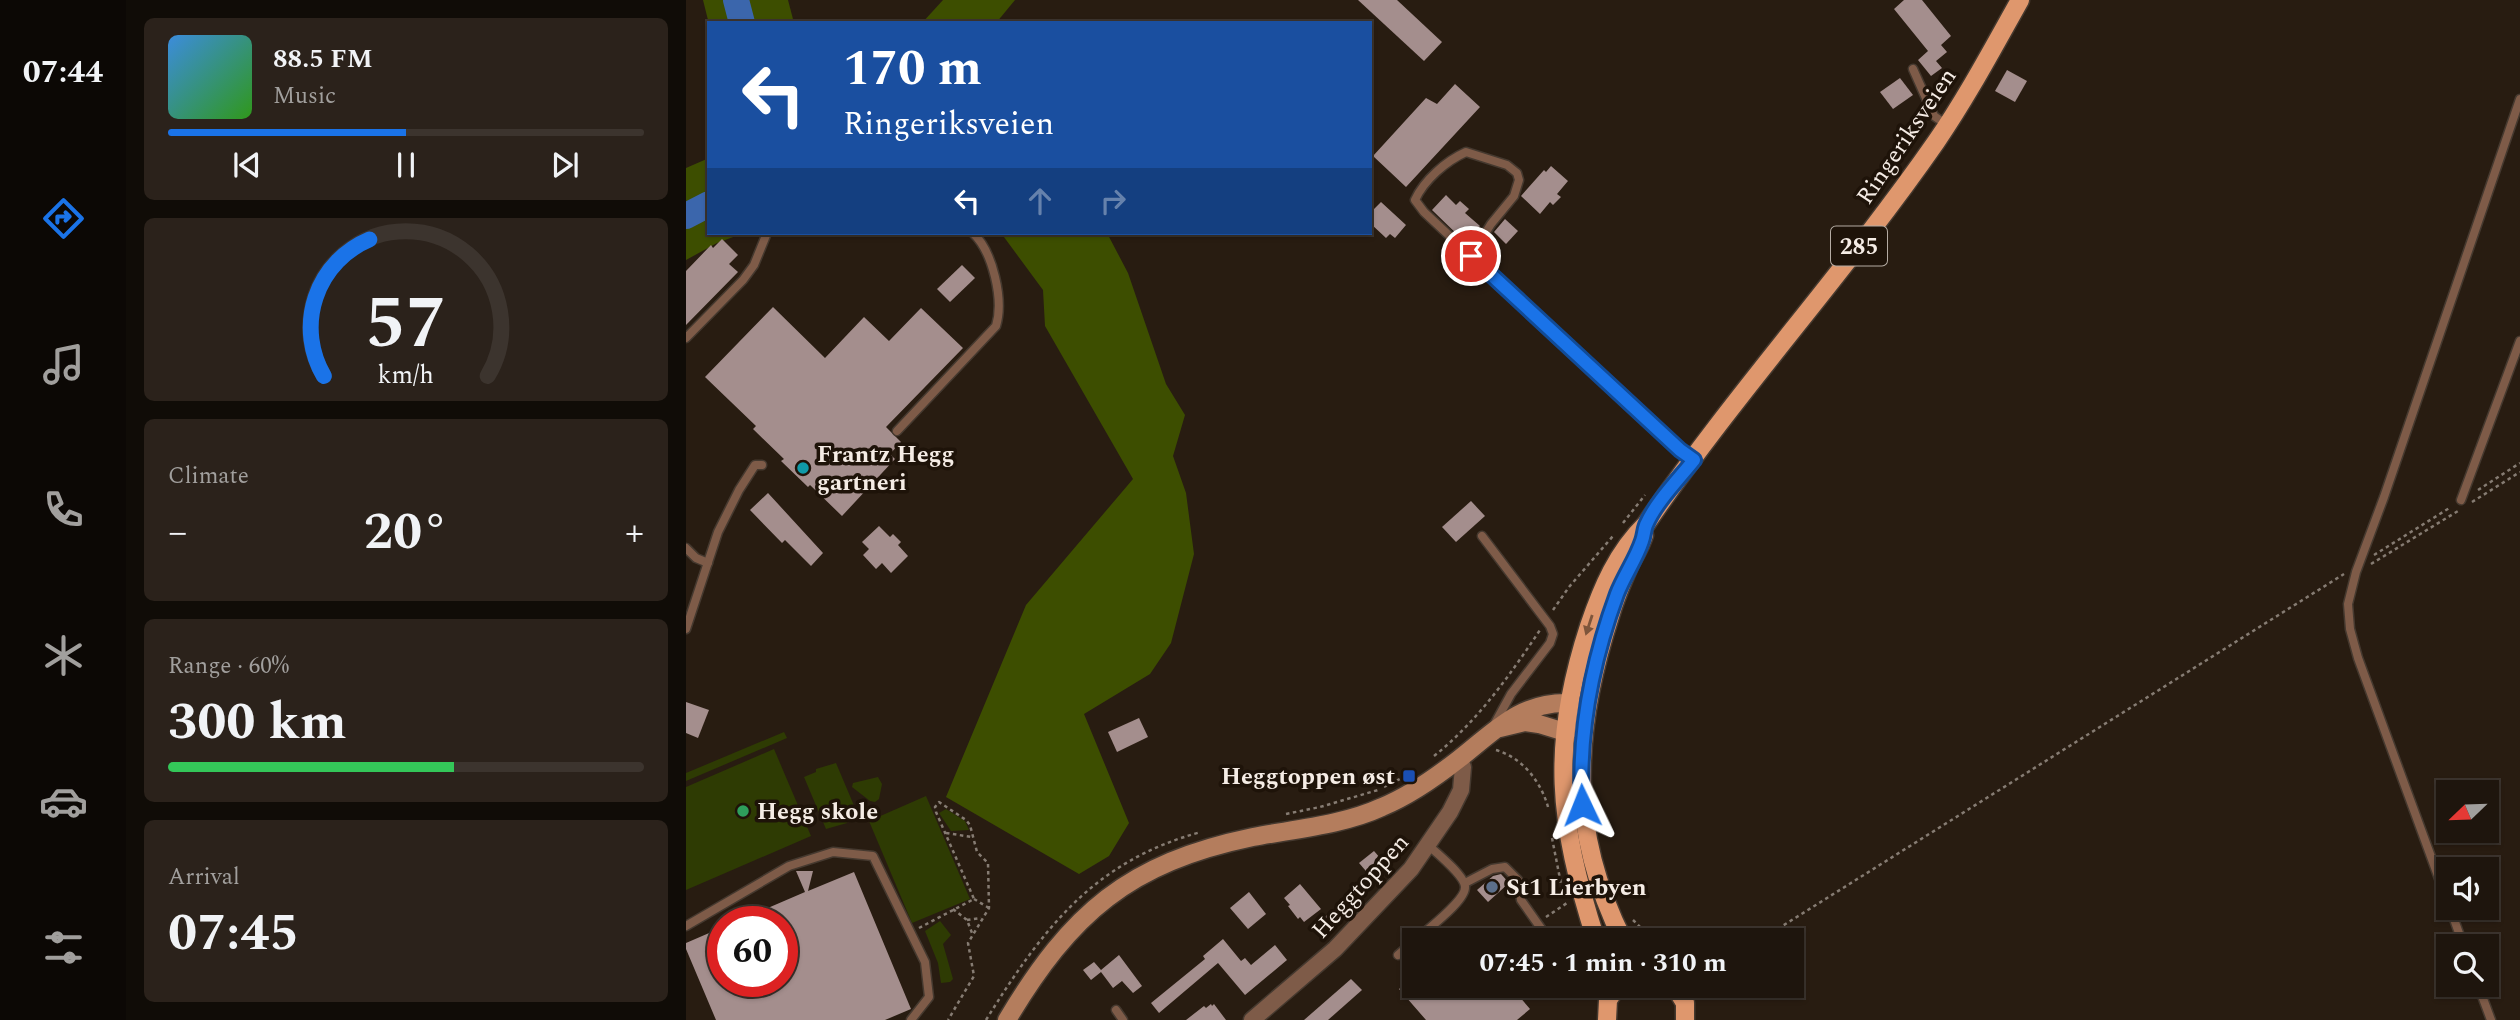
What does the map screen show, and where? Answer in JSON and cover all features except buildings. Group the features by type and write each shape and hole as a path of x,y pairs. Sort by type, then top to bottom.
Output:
{"main road":[{"name":"Ringeriksveien","path":"1590,928 1575,896 1563,781 1564,732 1582,649 1595,608 1618,556 1646,524 1892,203 1947,125 2020,0"},
{"name":"Ringeriksveien","path":"1617,928 1601,888 1586,832 1581,783 1584,721 1611,614 1642,543 1646,524"},
{"path":"1607,1020 1609,998"},
{"path":"1682,998 1685,1003 1685,1020"}],"street":[{"path":"1007,1020 1043,964 1071,929 1098,904 1147,872 1214,846 1342,820 1382,808 1409,793 1453,752 1493,737 1525,722 1564,732 1584,721 1568,704 1543,704 1517,713 1493,737"},
{"name":"Heggtoppen","path":"1252,1020 1335,949 1393,890 1428,845 1458,796 1463,767 1453,752"}],"lane":[{"path":"1913,69 1934,116 1947,125"},
{"path":"2436,869 2350,629 2348,604 2357,568 2516,126 2520,99"},
{"path":"1471,256 1491,224 1514,196 1519,180 1517,173 1507,165 1466,152 1443,167 1418,193 1415,200 1423,212 1680,450 1694,460"},
{"path":"686,338 743,280 754,265 766,235"},
{"path":"897,431 996,326 1000,306 991,264 982,241 975,235"},
{"path":"2462,500 2520,341"},
{"path":"686,629 728,510 755,465 762,465"},
{"path":"1482,536 1550,626 1553,634 1550,643 1511,694 1493,737"},
{"path":"686,548 696,558 708,562"},
{"path":"1428,845 1465,883 1466,889 1461,899 1428,928"},
{"path":"686,926 789,866 832,852 873,856 925,962 929,997 911,1020"},
{"path":"1465,883 1492,869 1505,867 1518,880 1521,900 1541,928"},
{"path":"1398,955 1402,951"},
{"path":"2482,997 2491,1020"},
{"path":"1116,1010 1123,1020"}],"path":[{"path":"2339,577 2520,463"},
{"path":"1779,928 2339,577 2520,472"},
{"path":"1453,752 1468,724"},
{"path":"1493,737 1510,756 1529,771 1539,785 1549,810"},
{"path":"948,1020 974,976 968,943 989,908 988,863 977,852 967,820 939,802 935,807 974,899 989,908"},
{"path":"946,833 972,837"},
{"path":"1537,923 1575,896 1562,889 1552,837"},
{"path":"911,932 974,899"},
{"path":"953,909 967,920 973,934"},
{"path":"967,920 983,918"}],"green space":[{"path":"703,0 788,0 793,21 708,21"},
{"path":"943,0 1015,0 998,21 924,21"},
{"path":"707,159 707,235 739,235 686,260 686,168"},
{"path":"1002,235 1108,235 1128,273 1166,384 1185,415 1173,456 1186,493 1194,554 1171,643 1150,674 1084,714 1129,823 1109,856 1079,874 946,797 1026,605 1133,479 1045,326 1043,290"},
{"path":"784,732 787,738 686,781 686,773"},
{"name":"Hegg skole","path":"774,749 811,836 686,890 686,787"},
{"path":"836,763 858,815 846,820 847,823 826,829 804,777 816,772 816,769"},
{"path":"878,777 882,784 879,799 875,802 852,787 853,783"},
{"path":"926,796 970,899 912,923 869,821"},
{"path":"946,809 965,821 969,830 951,831 939,813"},
{"path":"940,921 951,935 943,944 953,979 941,983 938,963 925,931"}],"waterway":[{"path":"736,0 741,21"},
{"path":"686,216 707,205"}],"place":[{"name":"Frantz Hegg gartneri","path":"803,468"},
{"name":"Heggtoppen øst","path":"1409,776"},
{"name":"Hegg skole","path":"743,811"},
{"name":"St1 Lierbyen","path":"1492,887"}],"route":[{"path":"1471,256 1694,460 1646,524 1642,543 1618,593 1603,638 1584,721 1581,747 1582,805"}]}
